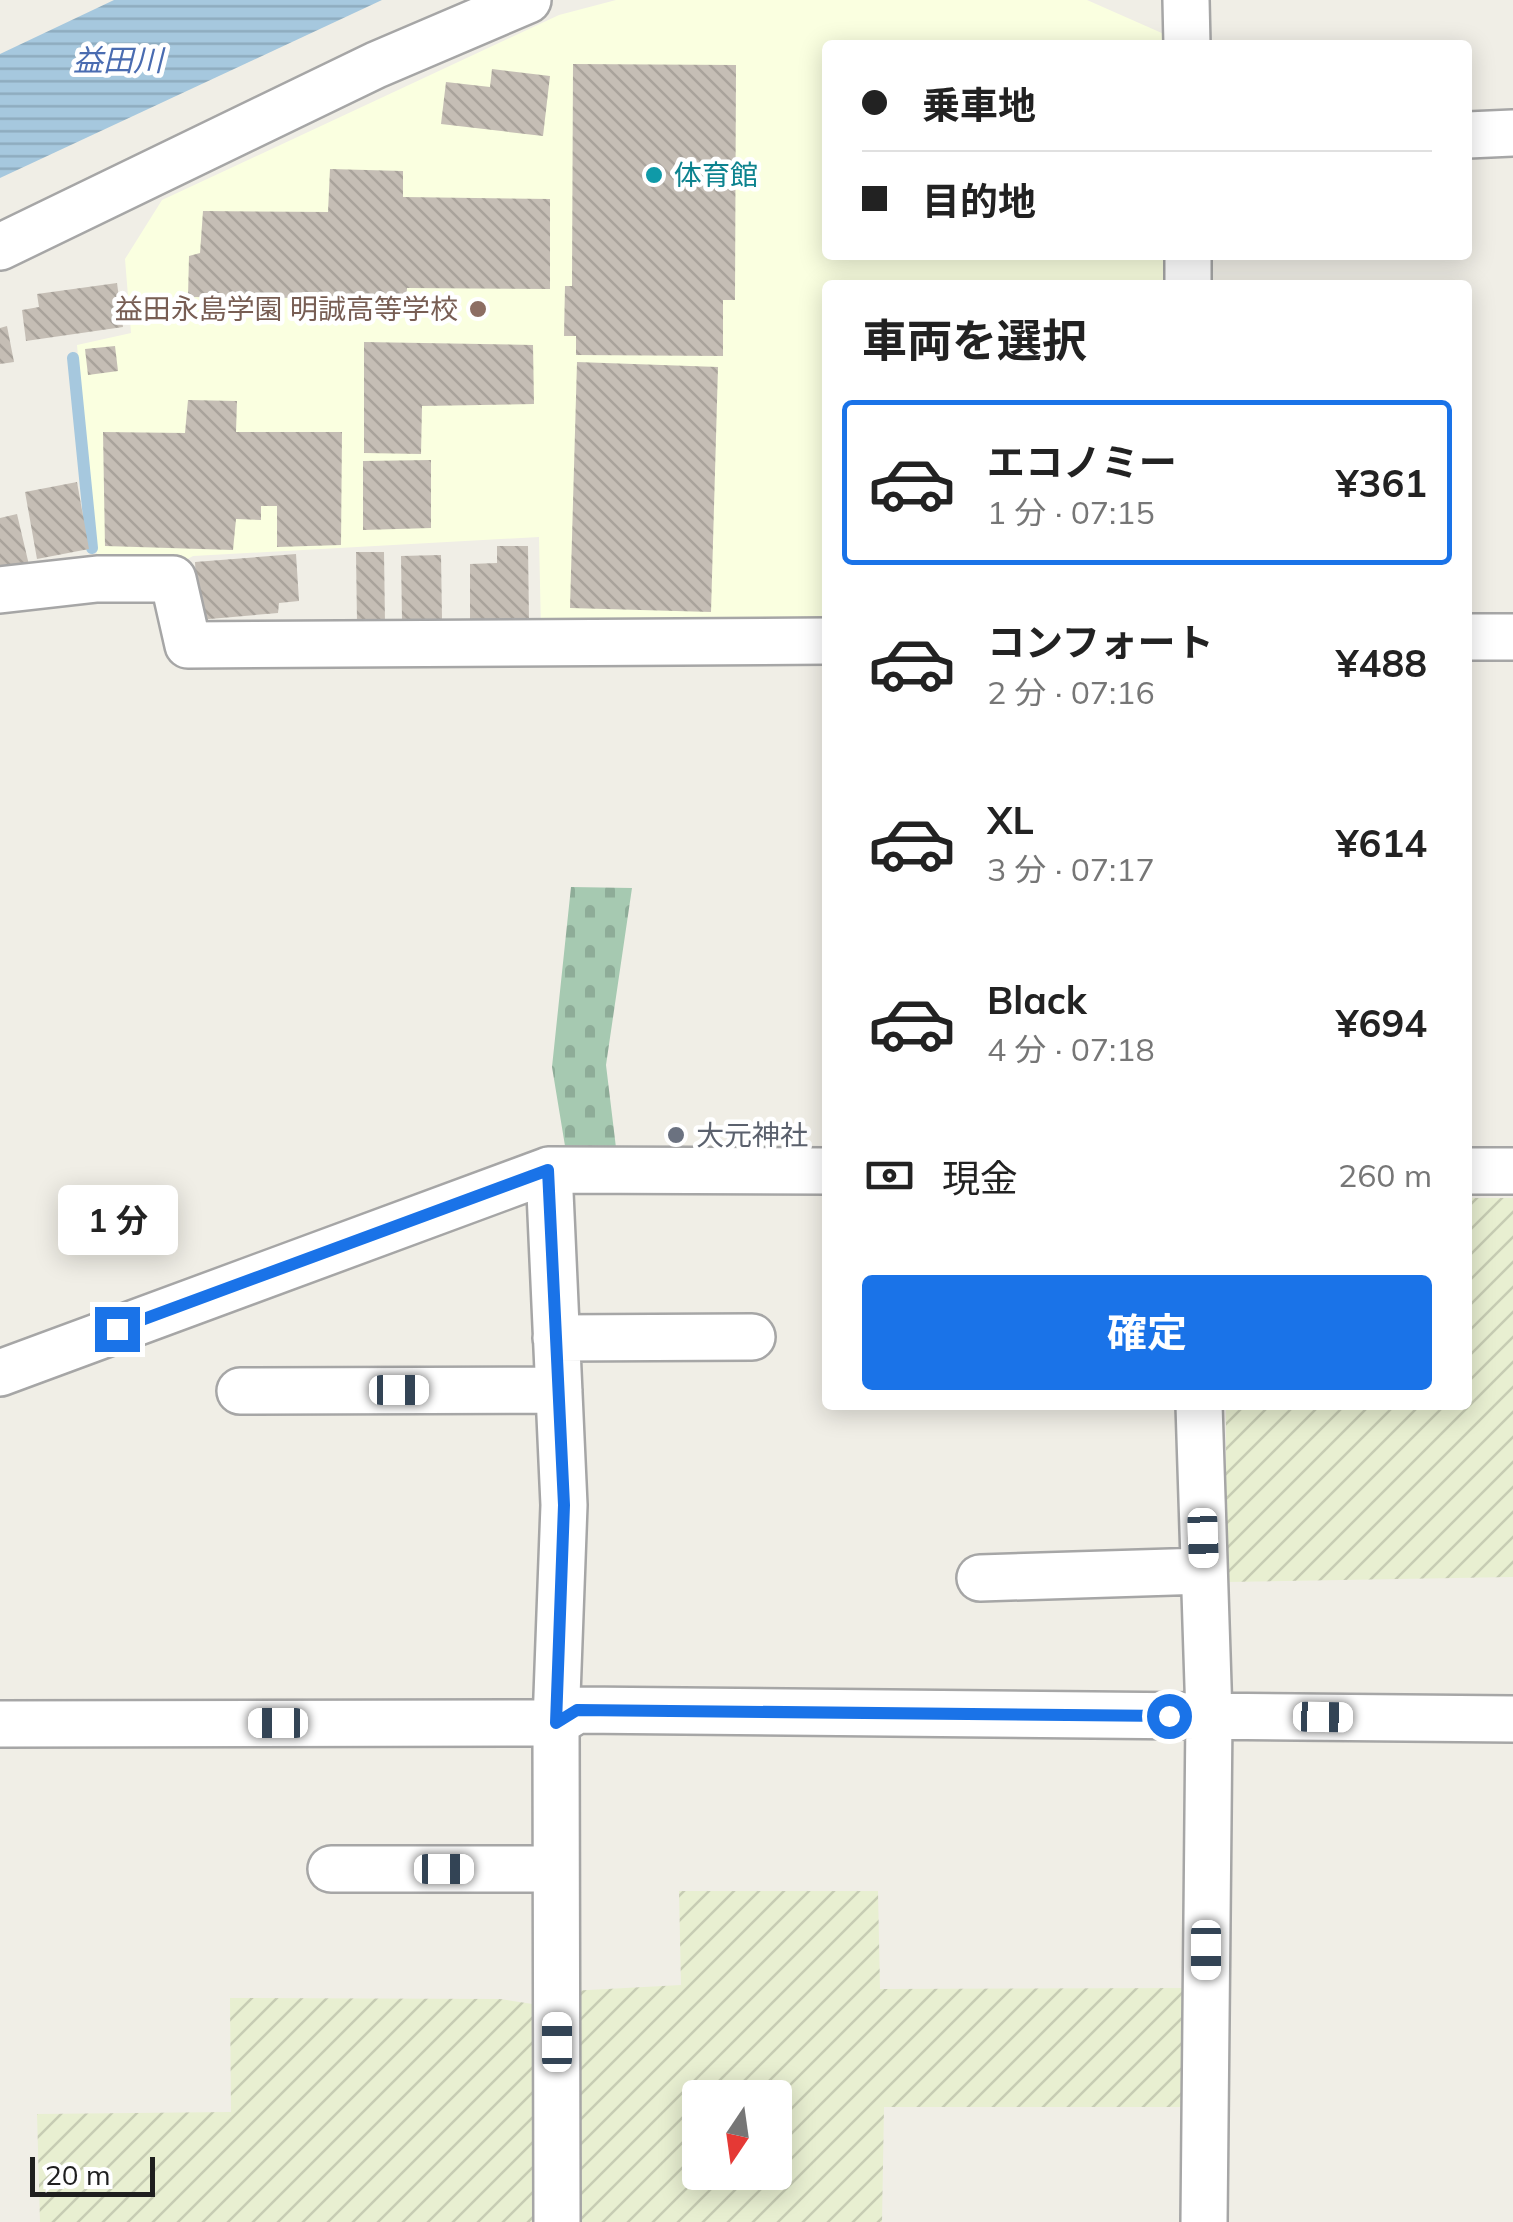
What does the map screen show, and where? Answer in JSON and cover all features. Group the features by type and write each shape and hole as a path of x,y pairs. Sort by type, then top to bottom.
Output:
{"street":[{"path":"0,246 376,65 528,0"},
{"path":"1186,0 1186,40"},
{"path":"1472,135 1513,134"},
{"path":"0,590 97,578 173,579 188,644 822,641"},
{"path":"1472,637 1513,636"},
{"path":"548,1170 564,1505 556,1723 557,2222"},
{"path":"0,1373 548,1170 822,1171"},
{"path":"1472,1171 1513,1171"},
{"path":"556,1338 752,1337"},
{"path":"240,1391 559,1390"},
{"path":"1199,1410 1209,1716 1204,2222"},
{"path":"980,1578 1204,1571"},
{"path":"0,1724 556,1723 577,1710 1513,1719"},
{"path":"331,1868 556,1869"}],"shaded area":[{"name":"益田永島学園 明誠高等学校","path":"616,0 1087,0 1164,34 1164,40 822,40 822,260 1166,260 1166,280 822,280 822,627 541,631 539,537 193,556 177,565 98,568 77,345 131,333 125,259 162,200 559,15"},
{"path":"1472,1198 1513,1198 1513,1577 1226,1582 1226,1410 1472,1410"},
{"path":"679,1891 878,1891 880,1989 1191,1988 1188,2107 884,2107 882,2222 573,2222 570,1991 681,1985"},
{"path":"230,1998 500,1999 539,2005 540,2222 40,2222 37,2114 231,2112"}],"green space":[{"path":"571,887 632,888 606,1065 617,1156 567,1158 552,1067"}],"water":[{"name":"益田川","path":"114,0 382,0 0,178 0,54"}],"building":[{"name":"体育館","path":"573,64 736,65 735,300 723,300 723,356 576,355 576,336 564,336 565,286 572,286"},
{"path":"492,69 550,76 543,136 441,124 446,82 490,87"},
{"path":"330,169 403,171 403,197 550,199 550,289 407,288 406,299 188,297 189,256 200,253 203,211 328,212"},
{"path":"117,283 123,327 26,341 22,310 39,307 37,294"},
{"path":"7,326 14,362 0,364 0,328"},
{"path":"364,342 533,345 534,404 422,406 421,454 364,453"},
{"path":"115,346 118,371 88,375 85,349"},
{"path":"577,362 718,367 711,612 570,608"},
{"path":"188,400 237,401 236,432 342,432 341,545 277,547 277,506 261,506 261,520 236,519 233,550 105,546 103,432 185,433"},
{"path":"431,460 431,528 363,530 363,461"},
{"path":"77,482 89,549 37,559 25,492"},
{"path":"17,514 29,565 0,571 0,518"},
{"path":"497,546 528,546 529,621 470,621 470,564 497,563"},
{"path":"356,552 384,552 385,623 357,623"},
{"path":"296,554 299,601 279,603 278,613 198,620 195,562"},
{"path":"441,555 442,619 402,620 401,556"}],"waterway":[{"path":"73,358 92,548"}],"place":[{"name":"体育館","path":"654,175"},
{"name":"益田永島学園 明誠高等学校","path":"478,309"},
{"name":"大元神社","path":"676,1135"}],"route":[{"path":"117,1329 548,1170 564,1505 556,1723 577,1710 1169,1716"}]}
